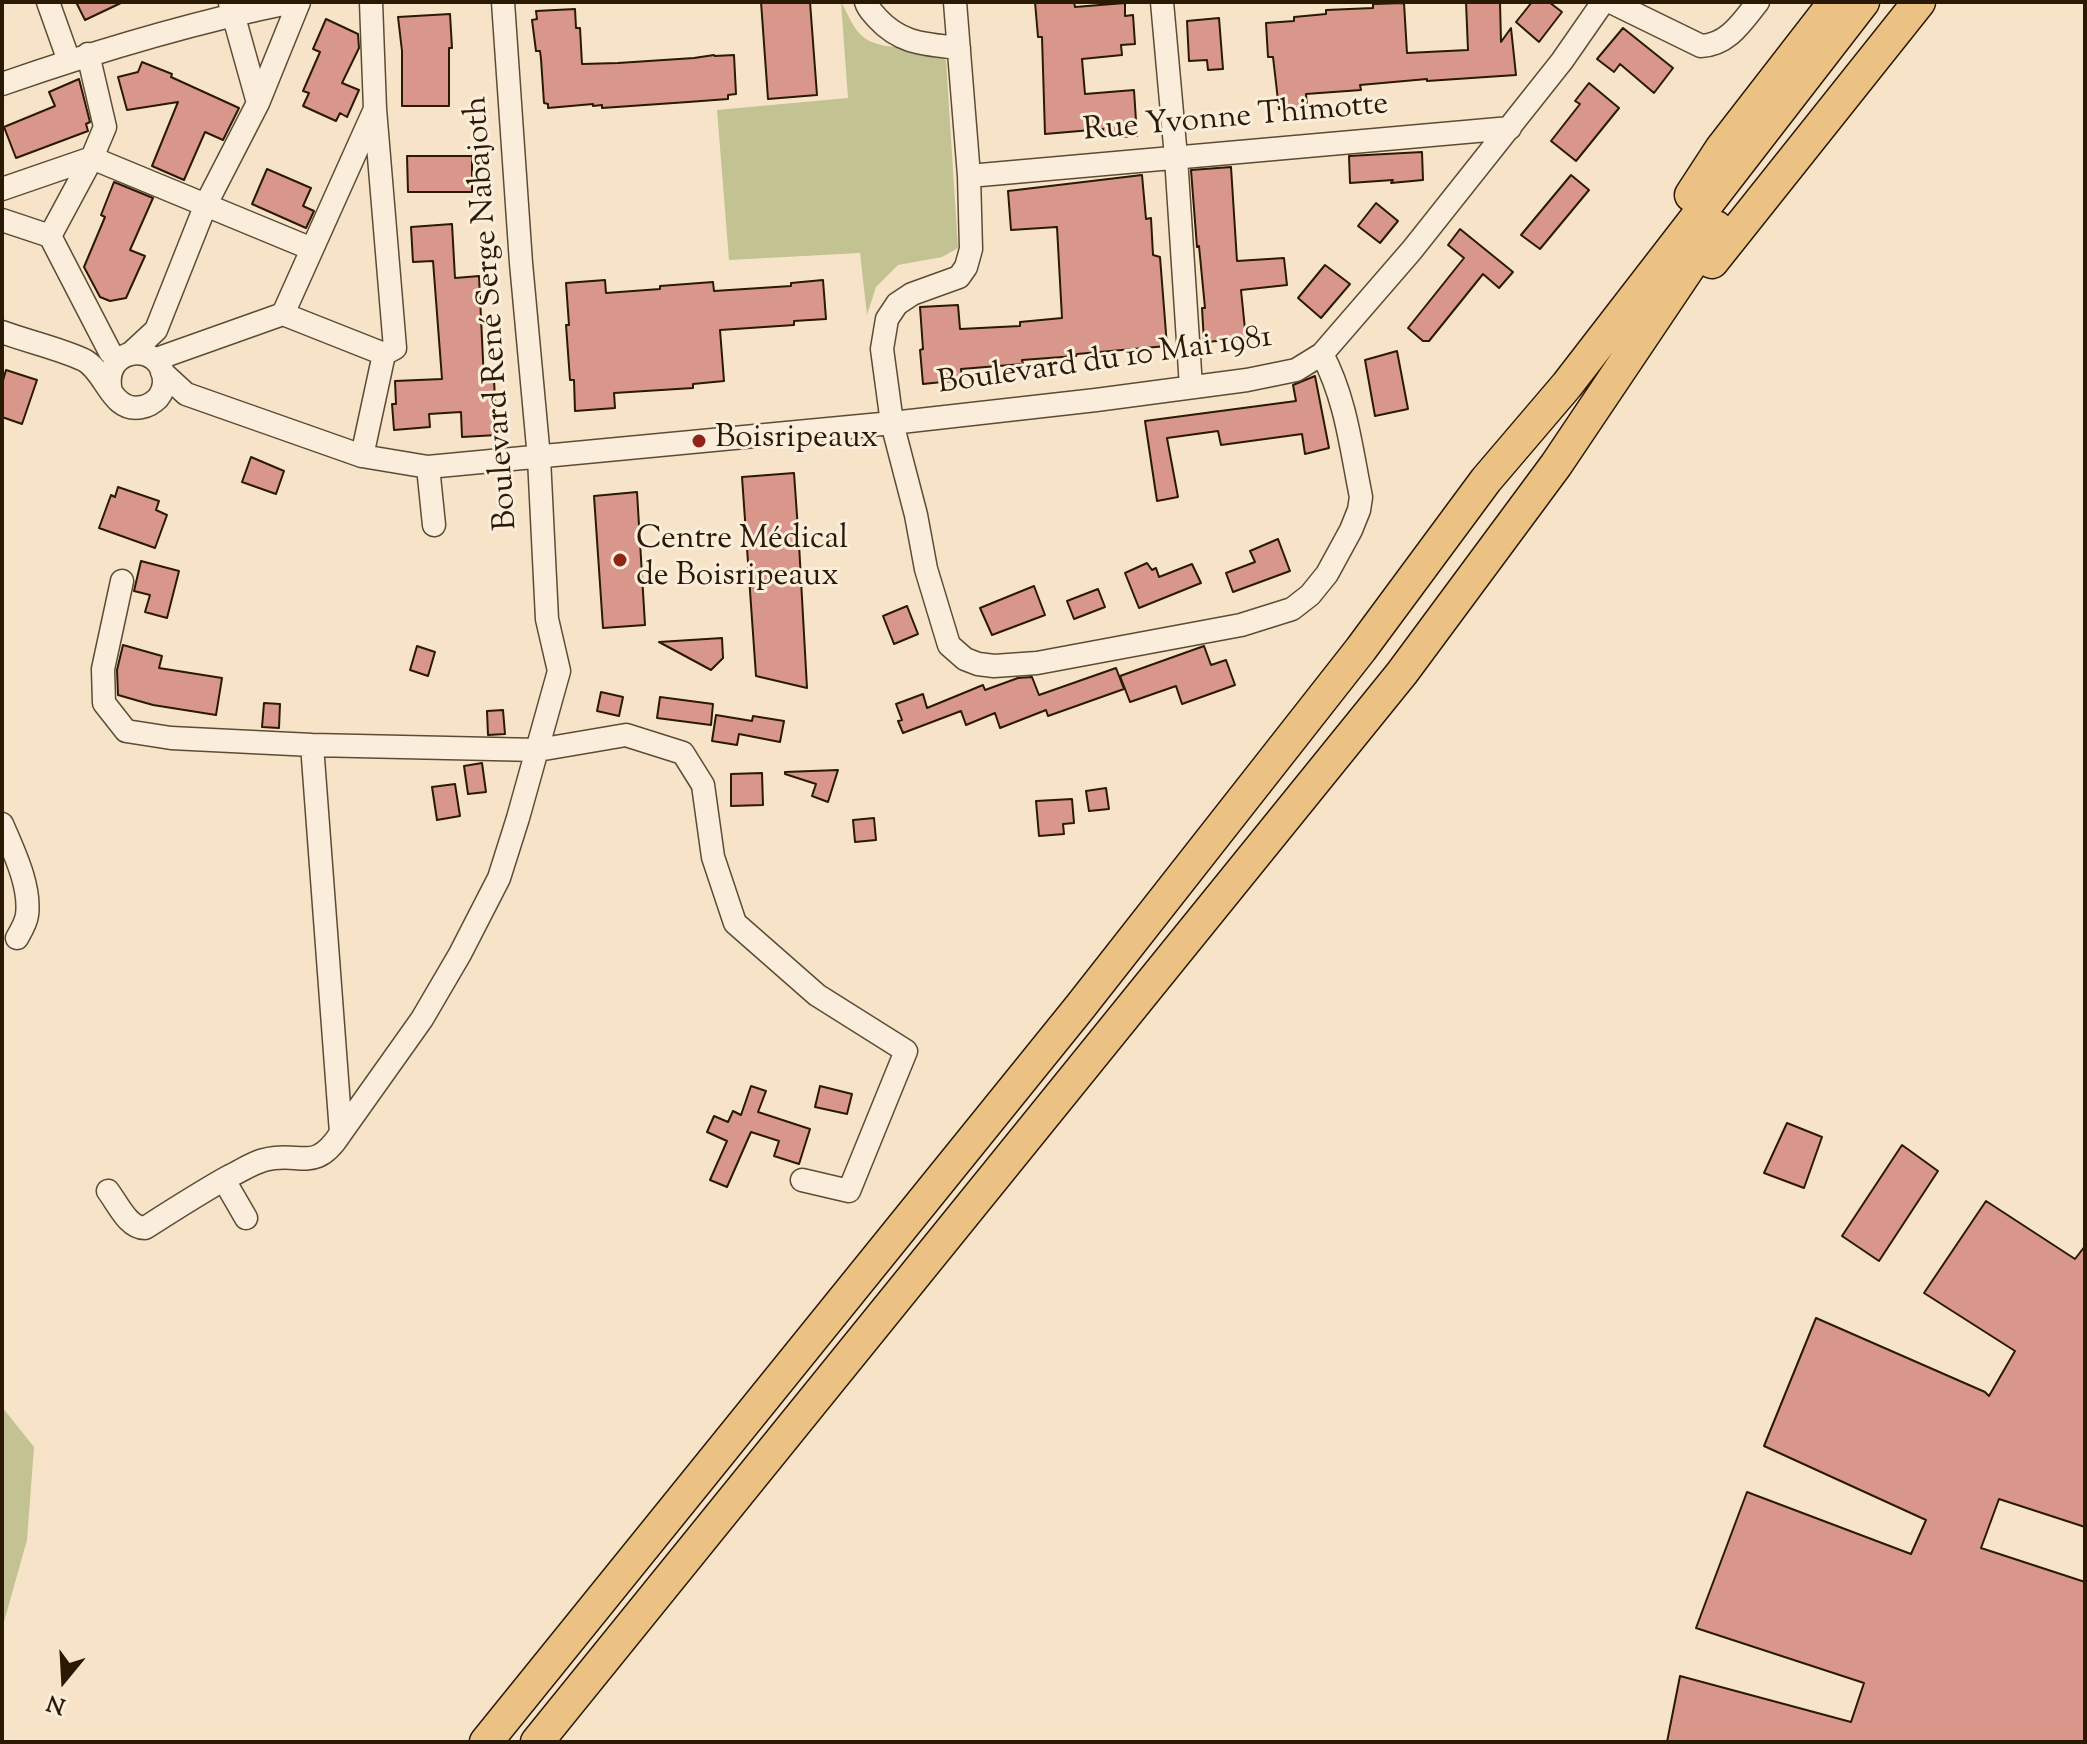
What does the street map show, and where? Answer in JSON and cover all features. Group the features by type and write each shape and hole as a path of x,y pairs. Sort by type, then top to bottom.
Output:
{"highway":[{"path":"1567,385 1721,149 1835,2"},
{"path":"486,1742 1090,995 1361,649 1486,480 1567,385 1863,2"},
{"path":"537,1742 1402,673 1556,465 1710,235 1887,2"},
{"path":"1602,398 1919,2"}],"street":[{"path":"48,2 79,57 105,127 50,236"},
{"path":"2,84 232,8 293,2"},
{"path":"150,404 159,397 164,387 156,330 206,204 258,103 299,2"},
{"path":"362,456 384,354 395,348 375,109 371,2"},
{"name":"Boulevard René Serge Nabajoth","path":"108,1191 132,1225 140,1229 266,1159 323,1155 422,1019 499,878 559,671 547,619 539,458 521,263 503,2"},
{"path":"866,2 885,27 897,36 918,43 959,48"},
{"path":"955,2 969,176 971,249 966,267 959,277 912,294 897,304 887,319 882,349 892,423 916,515 929,582 949,645 965,659 994,666 1037,663 1241,625 1292,609 1310,595 1327,574 1351,530 1361,497 1342,402 1322,354"},
{"path":"1162,2 1191,387"},
{"name":"Boulevard du 10 Mai 1981","path":"186,394 362,456 428,467 892,423 1096,400 1247,380 1296,370 1322,354 1412,250 1562,61 1603,2"},
{"path":"1611,2 1701,46 1725,40 1758,2"},
{"path":"232,8 258,103"},
{"path":"162,365 283,314 375,109"},
{"name":"Rue Yvonne Thimotte","path":"969,176 1510,128"},
{"path":"2,189 92,158 312,249"},
{"path":"2,220 50,236 121,354"},
{"path":"283,314 384,354"},
{"path":"111,392 110,371 121,354 156,330"},
{"path":"2,332 87,361 121,354 145,354 162,365 186,394 139,408 128,407 118,401 87,361"},
{"path":"428,467 434,525"},
{"path":"122,581 103,669 104,703 126,731 171,738 312,745 538,750 626,735 683,753 703,785 713,857 735,923 817,995 906,1051 849,1191 802,1180"},
{"path":"312,745 341,1133"},
{"path":"2,824 21,871 27,903 27,919 17,938"},
{"path":"224,1180 246,1218"}],"green space":[{"path":"841,2 855,27 868,40 894,47 931,45 946,60 958,248 942,257 898,265 876,287 867,315 860,253 729,260 717,110 848,98"},
{"path":"2,1407 34,1447 27,1540 2,1629"}],"building":[{"path":"76,2 123,2 85,20"},
{"path":"761,2 810,2 817,95 768,99"},
{"path":"1035,2 1074,2 1075,7 1125,3 1125,16 1133,15 1135,44 1121,45 1122,55 1082,59 1085,94 1134,90 1137,136 1103,138 1103,129 1045,134 1042,37 1038,37"},
{"path":"1466,2 1500,2 1501,42 1511,28 1516,75 1360,85 1361,90 1306,94 1307,106 1279,109 1273,57 1268,57 1266,23 1294,21 1294,17 1326,14 1326,10 1404,3 1407,53 1468,50"},
{"path":"1532,2 1549,2 1562,12 1539,42 1516,22"},
{"path":"575,9 576,28 580,28 582,64 734,55 736,94 728,95 728,99 688,102 548,108 548,104 544,103 540,51 536,51 532,20 537,19 536,11"},
{"path":"450,14 449,106 402,106 402,51 398,17"},
{"path":"1219,18 1223,69 1208,70 1207,60 1189,61 1187,21"},
{"path":"326,19 358,34 359,48 342,83 359,90 347,117 340,113 336,121 303,106 309,93 303,91 320,52 313,49"},
{"path":"1623,28 1673,68 1654,93 1620,64 1614,72 1597,59"},
{"path":"142,62 239,108 223,140 205,132 184,180 152,166 178,102 127,110 118,77 138,72"},
{"path":"79,79 90,122 86,124 88,131 16,158 4,127 55,106 49,92"},
{"path":"1589,83 1619,108 1576,161 1551,141 1580,104 1575,101"},
{"path":"1422,152 1423,180 1350,183 1349,156"},
{"path":"407,156 472,156 472,192 408,192"},
{"path":"1231,167 1237,261 1284,258 1287,285 1241,290 1246,339 1204,342 1202,308 1205,308 1191,170"},
{"path":"267,169 311,188 303,206 314,211 306,228 252,204"},
{"path":"1142,175 1146,219 1151,218 1153,255 1160,257 1167,346 961,369 962,380 923,384 920,307 958,305 960,329 1020,326 1020,322 1062,318 1057,227 1011,230 1008,191"},
{"path":"1571,175 1589,190 1540,249 1521,235"},
{"path":"114,182 153,198 130,250 145,256 126,298 110,301 100,297 84,267 105,217 101,215"},
{"path":"1376,203 1398,221 1380,243 1358,226"},
{"path":"452,224 455,278 479,276 484,381 494,380 497,435 462,437 461,412 429,414 430,427 394,430 392,404 396,404 395,381 442,379 433,261 413,262 411,227"},
{"path":"1460,229 1513,272 1499,288 1483,274 1429,341 1423,341 1408,328 1464,258 1448,245"},
{"path":"1325,265 1350,284 1321,318 1298,298"},
{"path":"605,280 606,293 713,282 714,291 791,286 791,283 823,280 826,319 794,321 794,325 720,330 724,381 693,384 693,388 614,393 615,408 575,411 566,325 569,325 566,283"},
{"path":"1397,351 1408,409 1375,416 1365,360"},
{"path":"6,370 37,380 22,424 2,417 2,384"},
{"path":"1315,376 1329,448 1305,454 1302,434 1221,445 1218,431 1167,438 1178,497 1157,501 1145,421 1296,401 1293,385"},
{"path":"251,457 284,471 276,494 242,482"},
{"path":"794,473 807,688 756,676 742,477"},
{"path":"118,487 159,501 156,510 167,515 155,548 99,528 111,495 115,497"},
{"name":"Centre Médical de Boisripeaux","path":"637,492 645,625 603,628 594,496"},
{"path":"1278,539 1290,571 1233,592 1226,573 1255,562 1250,551"},
{"path":"141,561 179,571 167,618 145,612 150,595 134,591"},
{"path":"1147,563 1152,570 1156,568 1159,577 1192,564 1201,583 1139,608 1125,573"},
{"path":"1034,586 1045,615 992,635 980,608"},
{"path":"1098,589 1105,607 1074,619 1067,601"},
{"path":"907,606 918,634 894,644 883,616"},
{"path":"722,638 723,658 711,670 659,642"},
{"path":"123,645 162,656 159,668 222,678 216,715 153,705 118,695 117,670"},
{"path":"417,646 435,652 428,676 410,670"},
{"path":"1204,646 1211,665 1226,660 1235,685 1182,704 1176,686 1130,702 1120,676"},
{"path":"1116,668 1124,689 1048,716 1046,710 1000,728 995,713 966,725 961,711 903,733 898,721 902,720 896,704 923,694 927,708 983,685 985,690 1018,678 1032,677 1039,695"},
{"path":"601,692 623,697 619,716 597,711"},
{"path":"660,697 713,704 711,725 657,718"},
{"path":"264,703 280,704 279,728 262,727"},
{"path":"503,710 505,734 488,735 487,711"},
{"path":"716,715 752,721 753,716 784,721 780,742 739,734 737,745 712,741"},
{"path":"482,763 486,792 468,794 464,766"},
{"path":"838,770 828,802 812,796 816,784 785,774 785,772"},
{"path":"762,773 763,805 731,806 731,774"},
{"path":"455,784 460,816 437,820 432,787"},
{"path":"1106,788 1109,809 1089,811 1086,791"},
{"path":"1072,799 1074,823 1063,824 1064,834 1039,836 1036,801"},
{"path":"874,818 876,840 855,842 853,820"},
{"path":"751,1086 766,1091 758,1112 810,1129 799,1164 774,1156 779,1141 751,1132 727,1187 710,1180 727,1141 707,1132 714,1116 728,1122 733,1111 741,1115"},
{"path":"820,1086 852,1094 847,1114 815,1107"},
{"path":"1787,1123 1822,1137 1804,1188 1764,1173"},
{"path":"1902,1145 1938,1171 1879,1261 1842,1236"},
{"path":"1986,1201 2075,1259 2085,1246 2085,1527 1999,1499 1981,1548 2085,1582 2085,1742 1667,1742 1680,1676 1851,1722 1864,1683 1696,1628 1747,1492 1911,1554 1926,1520 1764,1446 1816,1318 1989,1396 2015,1351 1924,1293"}],"place":[{"name":"Boisripeaux","path":"699,441"},
{"name":"Centre Médical de Boisripeaux","path":"620,560"}]}
